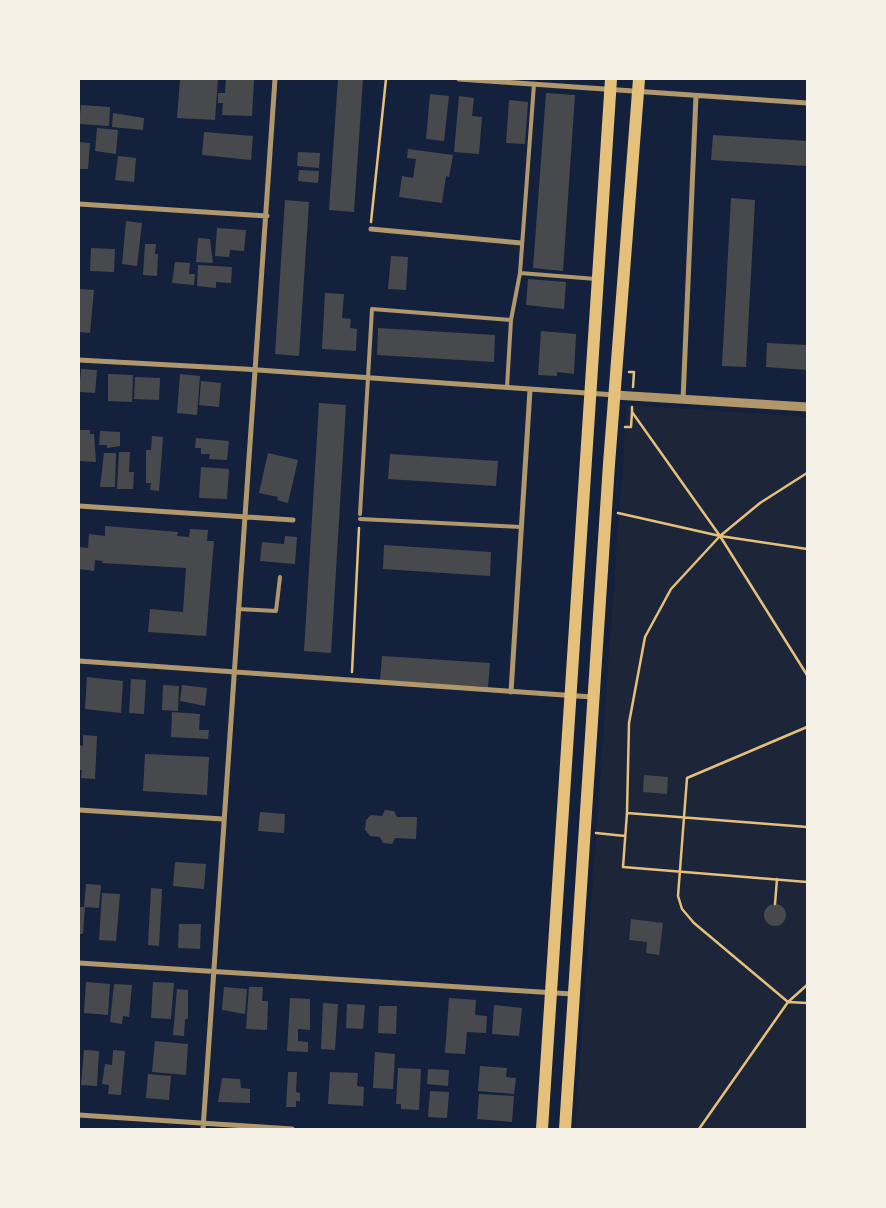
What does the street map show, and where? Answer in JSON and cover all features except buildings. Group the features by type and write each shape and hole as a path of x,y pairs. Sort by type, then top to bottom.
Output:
{"main road":[{"path":"542,1129 611,85"},
{"path":"565,1129 638,85"}],"street":[{"path":"204,1127 223,819 267,216 275,79"},
{"path":"459,79 534,84 638,85 696,96 807,103"},
{"path":"683,400 696,96"},
{"path":"79,204 267,216"},
{"path":"370,229 521,243"},
{"path":"79,360 367,377 530,390 807,407"},
{"path":"510,692 530,390"},
{"path":"79,506 293,520"},
{"path":"79,661 570,697 594,697"},
{"path":"79,810 223,819"},
{"path":"79,963 574,994"},
{"path":"79,1115 204,1127 292,1129"}],"lane":[{"path":"506,388 510,320 520,273 534,84"},
{"path":"520,273 599,279"},
{"path":"510,320 372,309 360,516 521,527"},
{"path":"238,610 276,611 280,577"}],"path":[{"path":"370,229 386,79"},
{"path":"632,412 720,536 807,675"},
{"path":"807,473 760,503 720,536 671,589 645,637 630,723 623,867 807,882"},
{"path":"618,513 720,536 807,548"},
{"path":"352,681 360,516"},
{"path":"807,727 687,778 678,896 682,909 694,923 788,1002 807,1004"},
{"path":"627,813 807,827"},
{"path":"595,833 625,836"},
{"path":"775,904 777,879"},
{"path":"699,1129 788,1002 807,984"}],"shaded area":[{"path":"627,405 807,417 807,1129 575,1129"}]}
